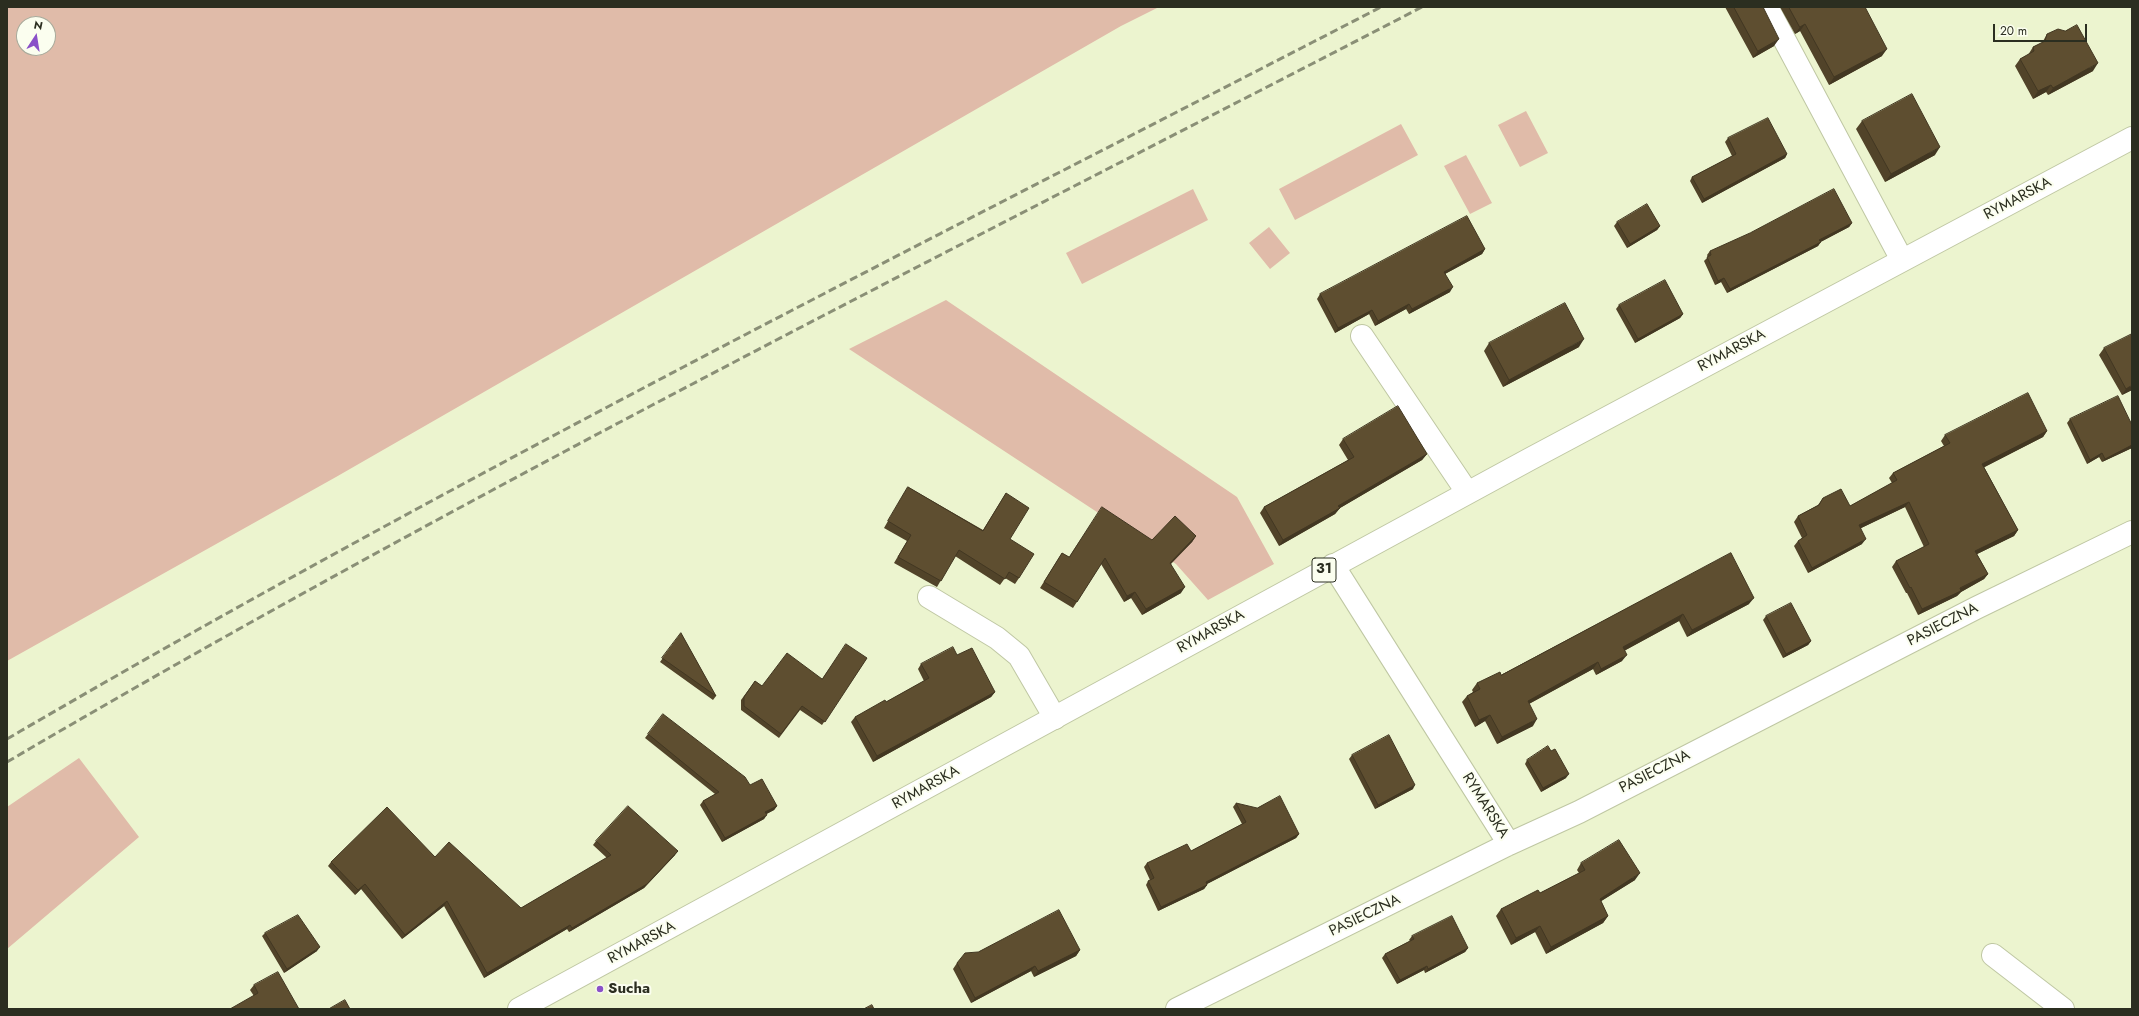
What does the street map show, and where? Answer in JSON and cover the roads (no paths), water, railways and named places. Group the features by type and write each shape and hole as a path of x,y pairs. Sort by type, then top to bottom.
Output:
{"main road":[{"path":"1767,7 1902,260"},
{"name":"RYMARSKA","path":"519,1009 1467,492 2132,138"},
{"path":"1362,336 1467,492"},
{"name":"PASIECZNA","path":"1177,1009 1509,844 1579,812 1976,608 2132,532"},
{"name":"RYMARSKA","path":"1333,565 1509,844"},
{"path":"929,597 997,638 1019,656 1055,718"},
{"path":"1993,955 2063,1009"}],"railway":[{"path":"7,739 176,642 517,455 862,274 1381,7"},
{"path":"7,762 356,564 532,469 709,375 1422,7"}],"place":[{"name":"Sucha","path":"600,989"}]}
